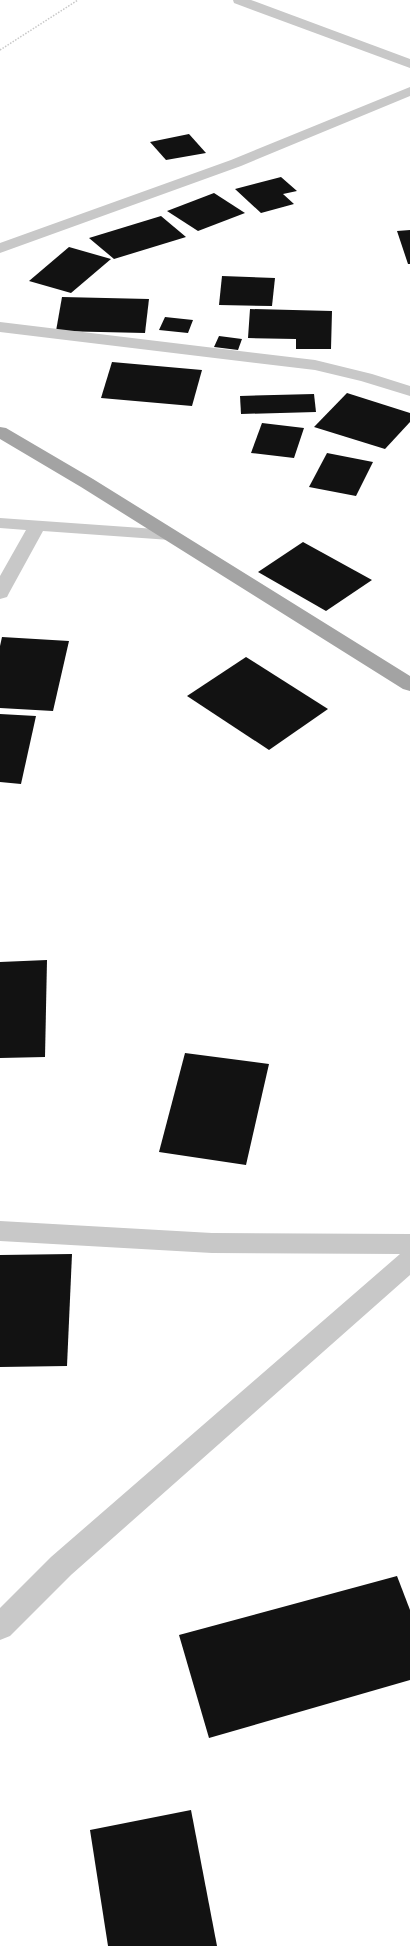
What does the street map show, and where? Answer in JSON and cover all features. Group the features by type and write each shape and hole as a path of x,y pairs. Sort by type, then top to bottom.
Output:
{"main road":[{"path":"0,432 87,482 410,686"}],"street":[{"path":"239,0 410,64"},
{"path":"0,248 236,163 410,91"},
{"path":"0,327 315,365 366,377 410,391"},
{"path":"0,523 170,535"},
{"path":"0,593 37,526"},
{"path":"0,1231 212,1243 410,1244"},
{"path":"0,1627 61,1566 410,1260"}],"path":[{"path":"0,50 78,0"}],"building":[{"path":"189,134 206,153 166,160 150,142"},
{"path":"281,177 297,191 283,194 294,204 261,213 235,189"},
{"path":"214,193 245,213 198,231 167,211"},
{"path":"161,216 186,237 114,259 89,238"},
{"path":"410,230 410,264 408,264 397,231"},
{"path":"69,247 111,259 71,293 29,281"},
{"path":"222,276 275,278 272,306 219,305"},
{"path":"62,297 149,299 145,333 56,331"},
{"path":"250,309 332,311 331,349 296,349 296,339 248,338"},
{"path":"165,317 193,320 188,333 159,330"},
{"path":"219,336 242,339 238,350 214,347"},
{"path":"112,362 202,370 192,406 101,398"},
{"path":"347,393 410,413 410,422 385,449 314,427"},
{"path":"314,394 316,412 241,414 240,396"},
{"path":"262,423 304,428 294,458 251,453"},
{"path":"327,453 373,462 356,496 309,487"},
{"path":"303,542 372,580 326,611 258,572"},
{"path":"2,637 69,641 53,711 0,708 0,646"},
{"path":"246,657 328,709 269,750 187,696"},
{"path":"0,714 36,716 21,784 0,782"},
{"path":"47,960 45,1057 0,1058 0,962"},
{"path":"185,1053 269,1064 246,1165 159,1152"},
{"path":"72,1254 67,1366 0,1367 0,1255"},
{"path":"397,1576 410,1610 410,1680 209,1738 179,1635"},
{"path":"191,1810 217,1946 108,1946 90,1830"}]}
